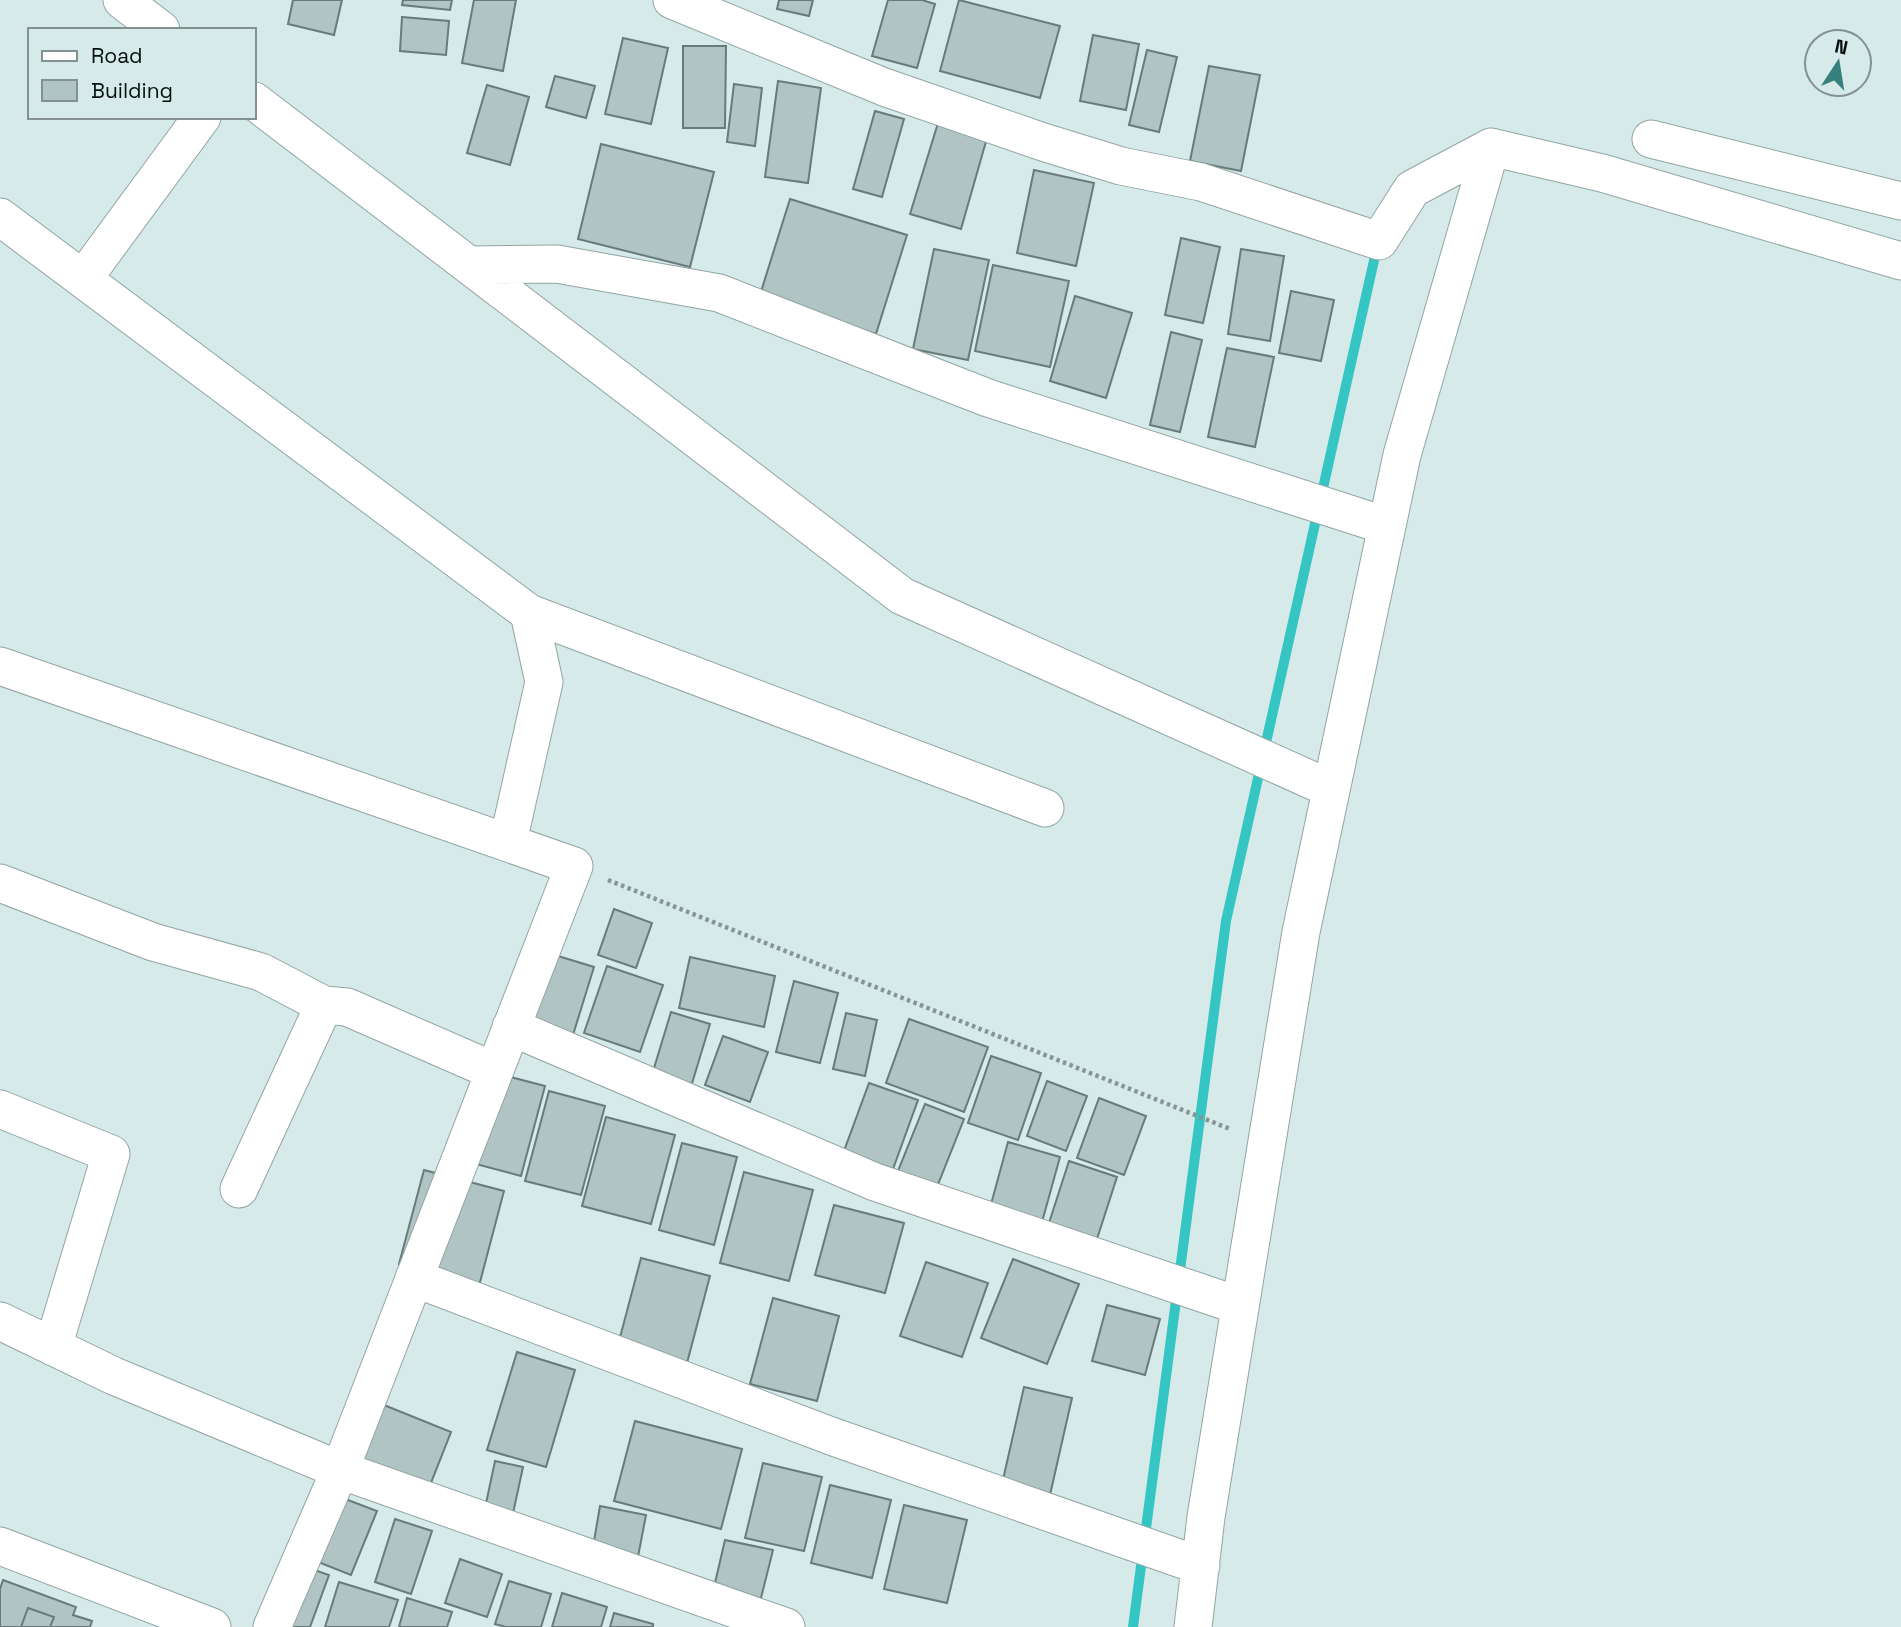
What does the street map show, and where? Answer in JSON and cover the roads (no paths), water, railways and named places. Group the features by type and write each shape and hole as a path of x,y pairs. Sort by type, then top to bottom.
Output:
{"street":[{"path":"122,0 158,28"},
{"path":"672,0 884,87 1043,142 1121,166 1201,182 1379,241 1412,189 1491,147 1602,173 1901,261"},
{"path":"256,103 902,596 1331,789"},
{"path":"83,279 201,119"},
{"path":"1651,139 1901,201"},
{"path":"1193,1627 1206,1517 1301,932 1402,455 1491,147"},
{"path":"0,217 529,612 1045,808"},
{"path":"469,265 557,264 719,293 988,398 1387,526"},
{"path":"508,842 544,682 529,612"},
{"path":"0,666 574,866 340,1470 272,1627"},
{"path":"0,883 153,942 261,972 324,1005 347,1007 495,1072"},
{"path":"239,1189 324,1005"},
{"path":"511,1027 875,1182 1240,1306"},
{"path":"0,1109 111,1154 53,1347"},
{"path":"414,1278 831,1436 1201,1566"},
{"path":"0,1321 114,1376 340,1470 786,1627"},
{"path":"0,1546 212,1627"}],"waterway":[{"path":"1133,1627 1226,921 1377,247"}]}
